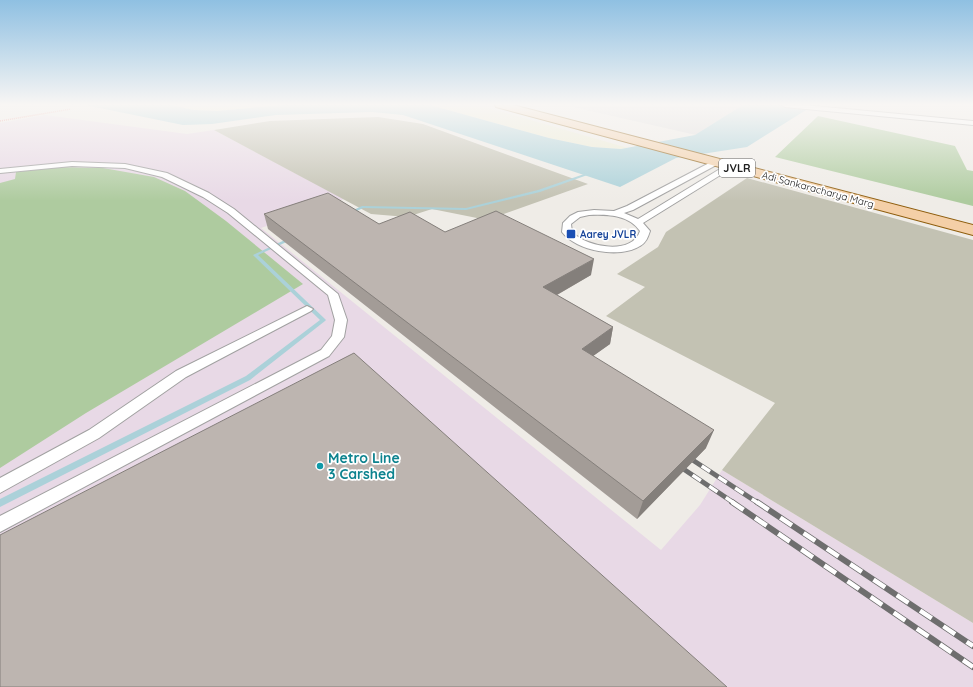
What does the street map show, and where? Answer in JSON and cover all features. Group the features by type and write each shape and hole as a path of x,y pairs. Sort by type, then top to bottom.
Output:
{"main road":[{"name":"Adi Sankaracharya Marg","path":"619,137 973,230"},
{"name":"Adi Sankaracharya Marg","path":"648,137 973,220"}],"lane":[{"path":"616,213 630,208 716,163"},
{"path":"0,171 52,165 109,164 146,170 174,179 206,195 231,211 333,294 338,304 341,320 338,337 326,353 0,524"},
{"path":"638,223 647,216 731,166"},
{"path":"598,212 616,213 638,223 645,231 642,240 638,244 622,248 603,249 588,246 576,240 567,232 567,223 575,216 598,212"},
{"path":"0,486 94,434 181,374 307,310"}],"shaded area":[{"path":"0,137 227,137 344,199 261,228 661,550 700,505 722,470 973,623 973,687 0,687"},
{"path":"227,137 459,137 588,184 487,220 432,209 407,217 371,214"},
{"path":"747,178 973,240 973,623 722,470 775,403 606,316 645,287 617,274 658,247 666,232"}],"green space":[{"path":"546,137 590,137 628,148 592,147"},
{"path":"796,137 914,137 955,146 967,170 973,171 973,206 775,157"},
{"path":"56,167 103,168 154,177 185,191 226,221 303,284 86,413 0,468 0,183 15,179 16,172"}],"water":[{"path":"469,137 546,137 592,147 621,149 684,137 763,137 747,147 676,158 620,187"}],"building":[{"path":"328,193 379,224 410,212 445,232 496,211 594,259 543,287 613,327 582,349 714,430 643,501 264,214"},
{"name":"Metro Line 3 Carshed","path":"354,353 727,687 0,687 0,535"}],"waterway":[{"path":"349,213 362,207 466,209 539,191 591,173"},
{"path":"0,503 248,378 323,320 255,255 291,239"}],"railway":[{"path":"685,455 758,503"},
{"path":"676,464 734,503"},
{"path":"732,502 973,667"},
{"path":"757,502 973,646"}],"place":[{"name":"Aarey JVLR","path":"571,234"},
{"name":"Metro Line 3 Carshed","path":"320,466"}]}
